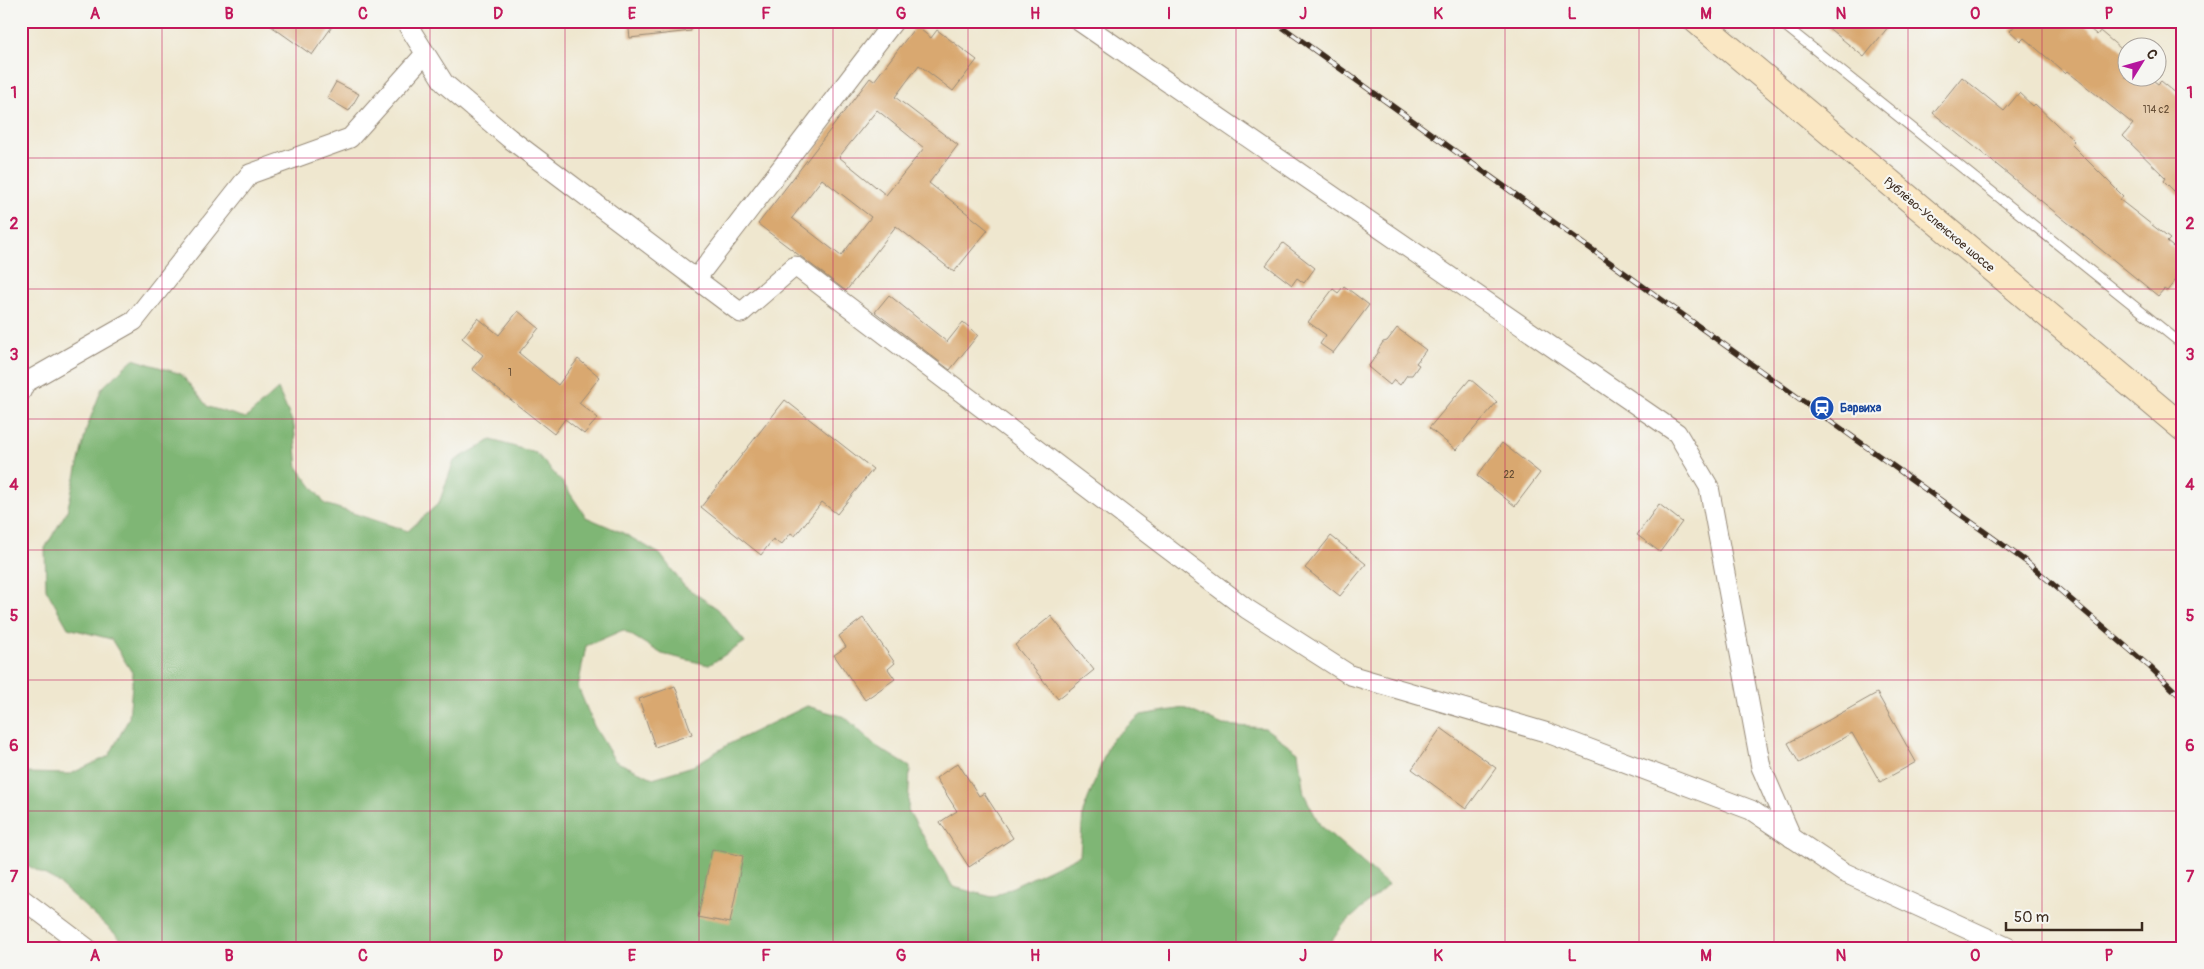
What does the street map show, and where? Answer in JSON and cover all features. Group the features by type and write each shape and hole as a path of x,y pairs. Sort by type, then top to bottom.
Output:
{"main road":[{"name":"Рублёво-Успенское шоссе","path":"1697,21 2183,428"}],"street":[{"path":"405,21 444,82 509,138 741,313 795,266 1247,608 1350,674 1545,732 1751,810 1843,872 2009,948"},
{"path":"696,279 894,21"},
{"path":"1079,21 1677,434 1709,487 1762,767 1792,838"},
{"path":"22,386 134,321 250,174 350,138 425,54"},
{"path":"21,898 87,948"}],"lane":[{"path":"1779,21 2183,345"}],"green space":[{"path":"133,359 181,374 208,407 246,418 278,389 294,426 298,468 325,504 408,531 439,503 454,461 491,440 536,453 563,483 586,517 623,533 660,554 684,586 718,609 745,642 709,665 662,654 623,630 586,646 578,687 594,726 615,761 653,778 693,766 729,744 807,706 845,717 876,746 910,767 908,810 953,887 992,897 1080,855 1083,812 1110,741 1141,715 1184,708 1223,725 1265,728 1298,752 1304,794 1320,825 1388,885 1343,925 1327,948 131,948 55,880 21,862 21,770 26,773 70,774 109,756 129,718 133,674 111,639 68,628 46,589 45,548 67,511 87,427 102,388"}],"building":[{"path":"264,21 336,21 312,55"},
{"path":"628,21 691,21 691,31 630,38"},
{"path":"1820,21 1893,21 1864,57"},
{"path":"2019,21 2081,21 2097,35 2100,31 2116,45 2116,88 2166,88 2166,85 2183,99 2183,200 2164,181 2166,178 2123,136 2133,124 2067,71 2065,73 2024,38 2021,41 2010,31"},
{"path":"916,26 931,38 937,30 977,60 953,91 919,65 895,97 958,145 929,183 988,230 954,272 896,226 846,291 758,224 870,78 874,81","holes":["877,110 924,148 886,195 839,157","822,179 871,217 841,256 792,218"]},
{"path":"1962,77 2004,111 2019,93 2033,106 2035,104 2074,141 2071,144 2123,196 2120,200 2170,239 2167,242 2183,255 2183,266 2176,274 2179,276 2167,291 2164,289 2158,296 1933,113"},
{"path":"336,82 359,94 349,111 327,98"},
{"path":"1283,243 1315,268 1304,283 1297,278 1292,285 1266,265"},
{"path":"1344,286 1369,305 1333,353 1320,344 1326,335 1308,322 1333,289 1338,293"},
{"path":"889,295 947,342 963,322 978,335 950,370 875,312"},
{"path":"518,311 539,328 519,353 558,385 578,359 600,377 579,403 598,418 584,434 565,419 554,434 472,369 483,355 462,338 478,318 499,335"},
{"path":"1397,328 1426,350 1416,363 1419,365 1412,375 1407,375 1400,385 1394,380 1390,385 1368,367 1383,342 1387,341"},
{"path":"1470,379 1497,402 1456,450 1429,428"},
{"path":"785,400 873,469 837,514 822,502 795,536 791,533 781,545 773,539 761,555 701,507"},
{"path":"1502,443 1540,473 1515,506 1477,476"},
{"path":"1659,504 1682,522 1660,552 1637,535"},
{"path":"1331,536 1366,564 1340,596 1305,568"},
{"path":"1051,616 1094,670 1058,699 1015,645"},
{"path":"863,618 895,663 888,669 895,679 865,700 834,655 846,647 839,636"},
{"path":"675,686 692,734 655,747 639,699"},
{"path":"1877,693 1916,762 1880,782 1852,733 1799,763 1788,743"},
{"path":"1441,728 1496,768 1466,809 1412,769"},
{"path":"958,763 979,796 984,793 1013,838 969,867 940,822 957,811 936,778"},
{"path":"712,849 743,856 730,923 698,917"}],"railway":[{"path":"1274,21 2028,563 2150,667 2183,699"}],"place":[{"name":"Барвиха","path":"1822,408"}]}
